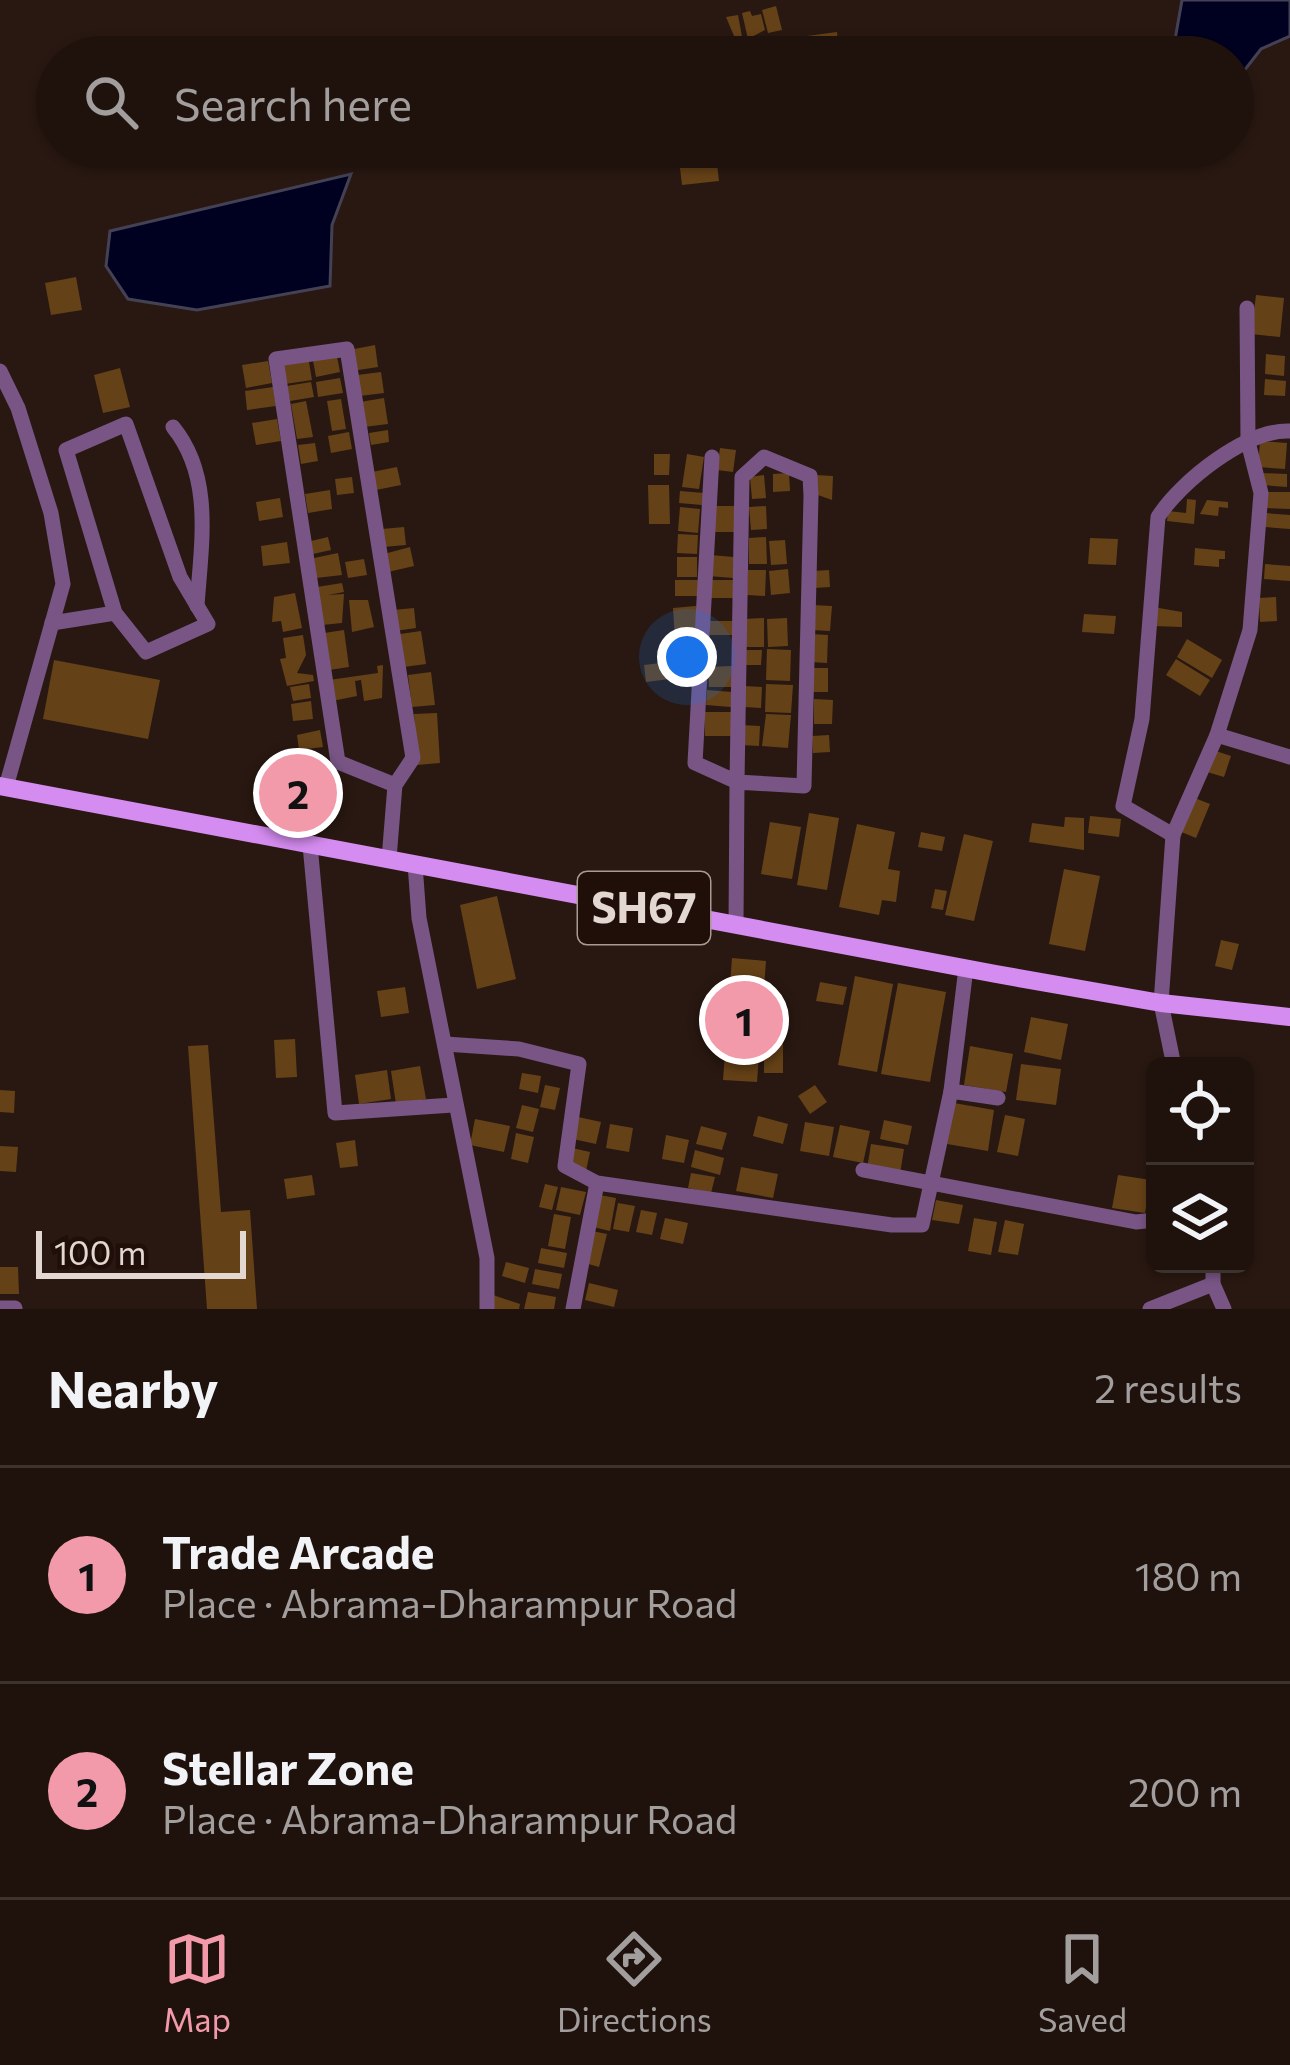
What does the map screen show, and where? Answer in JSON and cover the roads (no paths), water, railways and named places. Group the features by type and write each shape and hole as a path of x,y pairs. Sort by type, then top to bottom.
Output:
{"main road":[{"name":"SH67","path":"3,787 1161,1003 1290,1017"}],"street":[{"path":"1172,1057 1161,1003 1174,835 1216,735 1250,630 1261,493 1248,442 1247,308"},
{"path":"389,860 395,785 413,758 346,349 307,351 276,359 338,761 395,785"},
{"path":"0,371 18,408 51,513 63,584 3,787"},
{"path":"126,424 180,578 208,624 146,652 115,613 65,450 126,424"},
{"path":"173,427 193,451 202,493 197,606"},
{"path":"1174,835 1123,806 1142,718 1158,517 1170,498 1248,442 1268,430 1290,431"},
{"path":"712,457 695,763 737,782 804,786 810,476 764,457 742,477 737,782 736,926"},
{"path":"52,623 115,613"},
{"path":"1216,735 1290,757"},
{"path":"310,845 335,1113 453,1106"},
{"path":"415,864 418,918 487,1258 487,1309"},
{"path":"445,1044 519,1049 579,1064 565,1166 597,1183 922,1225 951,1091 966,968"},
{"path":"951,1091 998,1098"},
{"path":"863,1171 1146,1221"},
{"path":"573,1309 597,1183"},
{"path":"1214,1273 1224,1309"},
{"path":"1150,1309 1214,1284"},
{"path":"0,1308 15,1308"}],"water":[{"path":"1182,0 1290,0 1290,36 1261,49 1254,58 1254,36 1176,36"},
{"path":"351,174 332,225 330,286 197,310 128,299 106,266 110,231"}],"place":[{"name":"Stellar Zone","path":"298,793"},
{"name":"Trade Arcade","path":"744,1020"}]}
